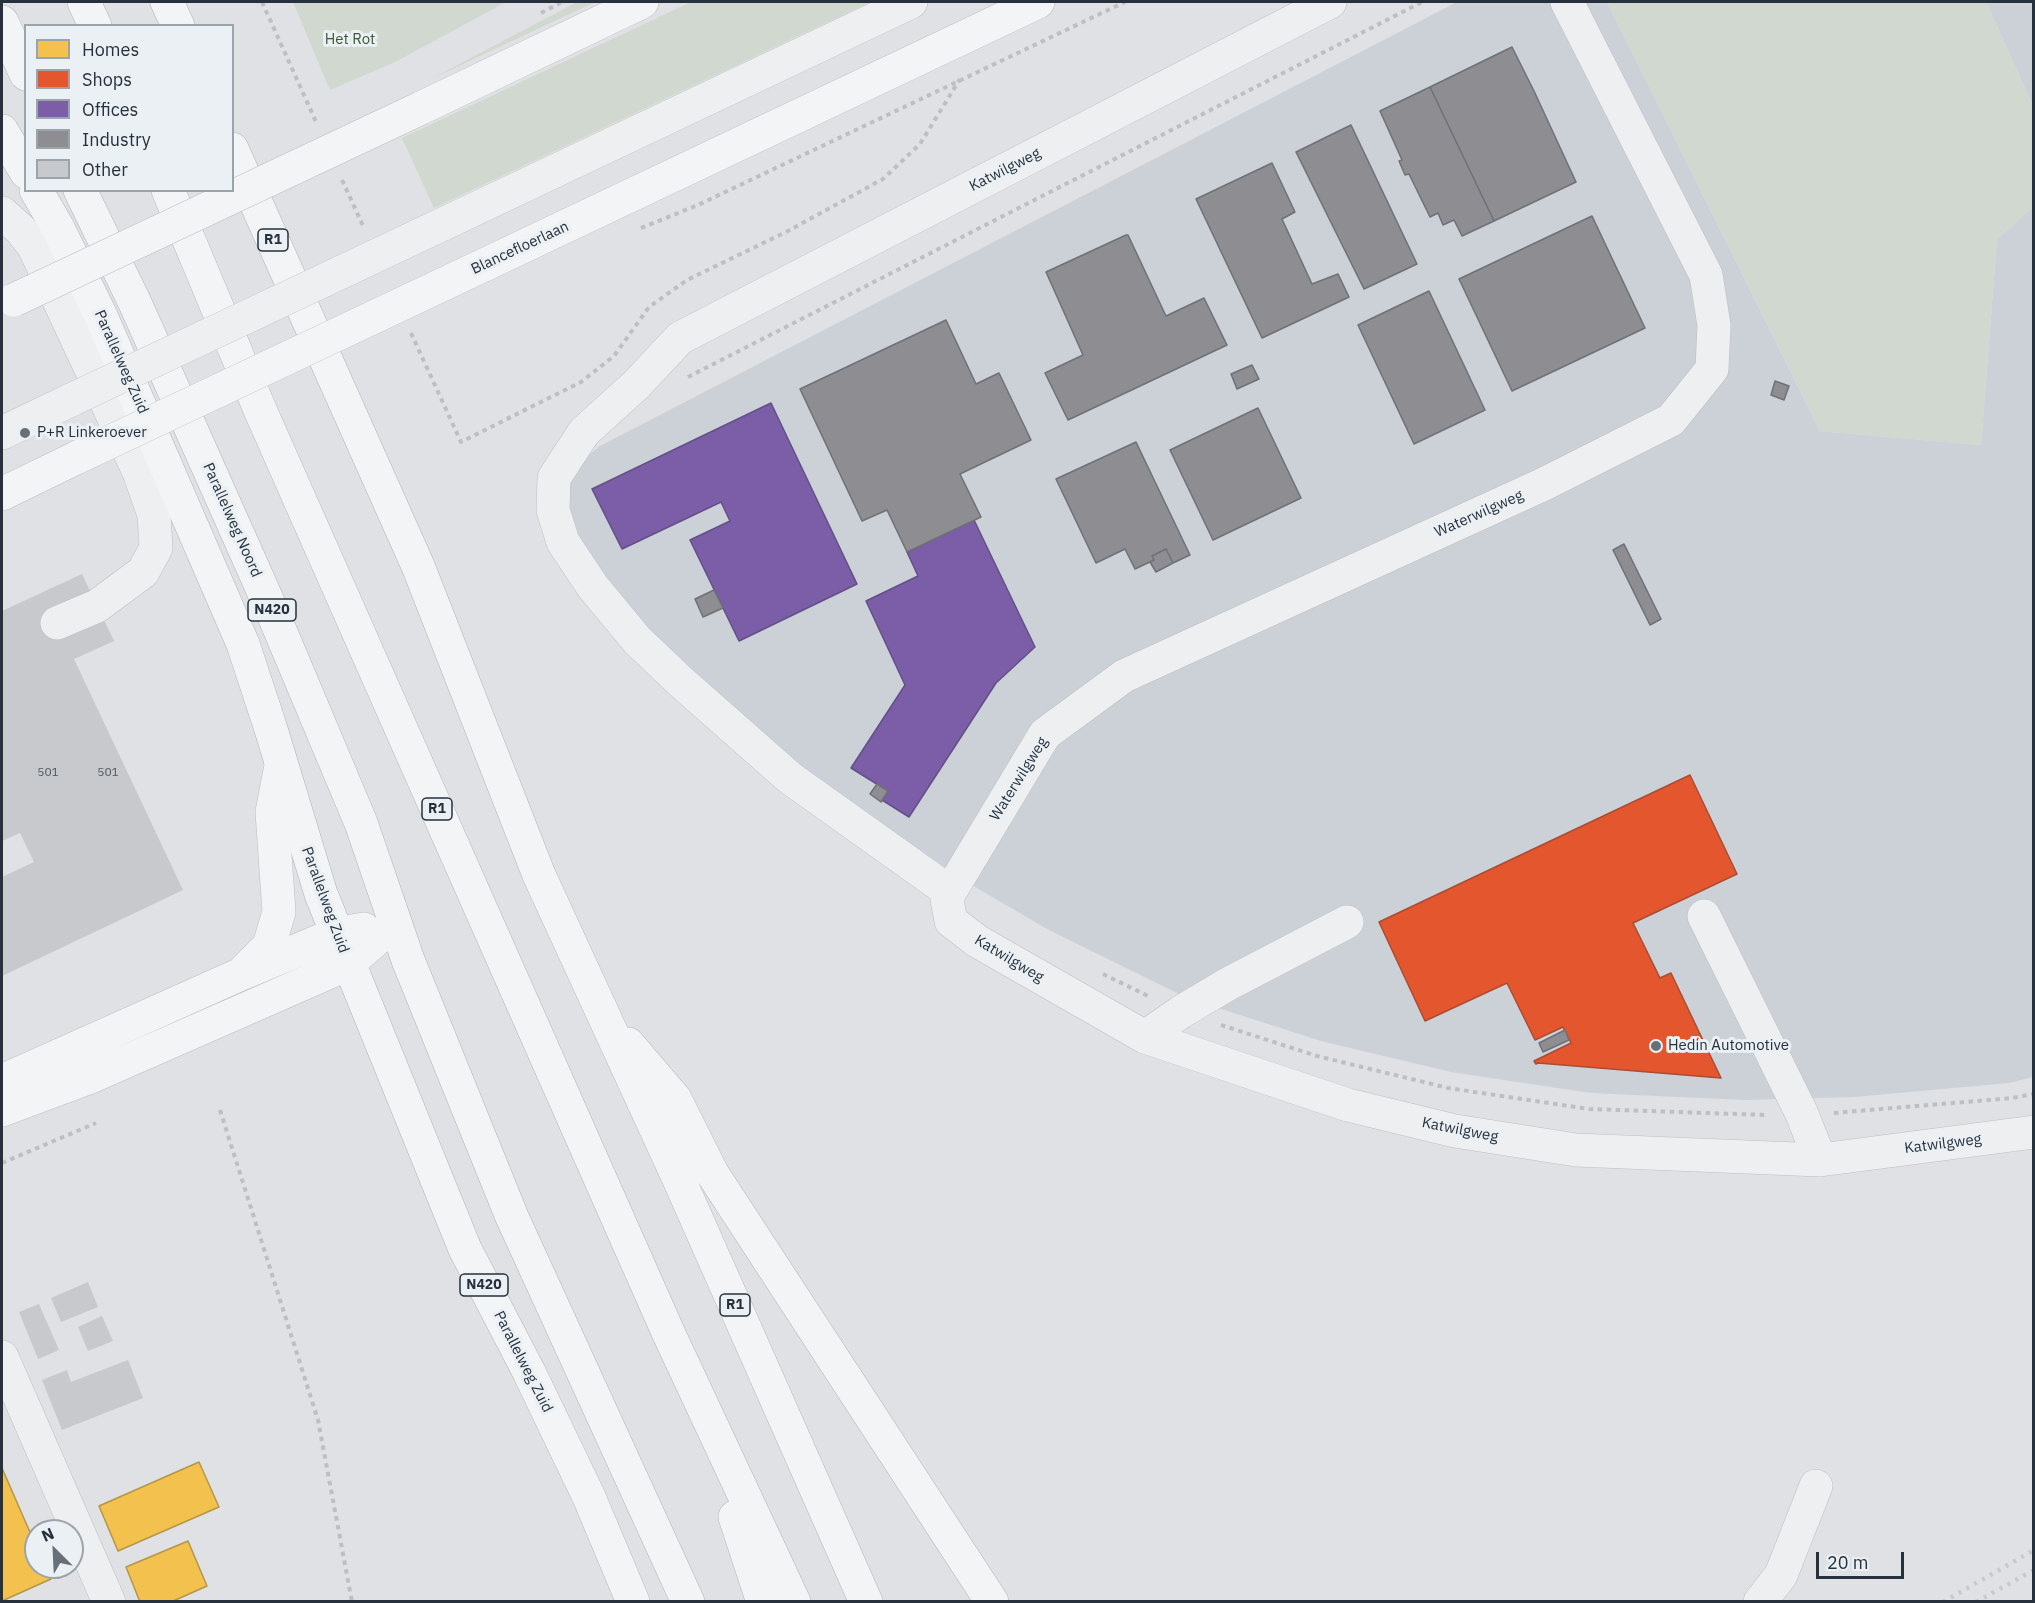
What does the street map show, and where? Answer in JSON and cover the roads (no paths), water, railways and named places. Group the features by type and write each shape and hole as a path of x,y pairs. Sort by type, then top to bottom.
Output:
{"main road":[{"path":"84,2 94,24"},
{"path":"167,2 177,24"},
{"path":"8,303 642,2"},
{"name":"Blancefloerlaan","path":"2,494 1038,2"},
{"path":"2,21 24,70"},
{"path":"2,131 24,169"},
{"name":"R1","path":"234,153 418,567 539,875 678,1177 866,1602"},
{"name":"Parallelweg Zuid","path":"37,192 58,228 101,316 218,582 243,644 318,884 336,934 465,1249 529,1372 584,1487 633,1602"},
{"name":"Parallelweg Noord","path":"82,192 135,303 269,604 361,824 395,923"},
{"name":"R1","path":"169,192 261,412 668,1332 794,1602"},
{"path":"241,974 269,946 279,912 272,812 281,766"},
{"path":"2,1081 336,934 395,923"},
{"path":"2,1110 93,1076 348,964 395,923"},
{"name":"N420","path":"395,923 512,1217 688,1602"},
{"path":"601,1011 675,1099 712,1173 992,1602"},
{"path":"668,1332 763,1602"}],"street":[{"path":"2,433 911,2"},
{"name":"Katwilgweg","path":"1330,2 680,338 636,385 584,432 554,478 553,510 563,542 593,586 637,640 790,778 949,896 951,921 976,941 1145,1037 1348,1105 1455,1131 1576,1150 1820,1160 2034,1132"},
{"name":"Waterwilgweg","path":"949,896 1045,734 1124,675 1544,484 1671,420 1712,369 1714,325 1706,274 1567,2"},
{"path":"2,213 21,230 34,247 140,472 154,515 156,548 143,572 97,606 57,623"},
{"path":"1704,916 1802,1114 1820,1160"},
{"path":"1145,1037 1228,984 1347,922"},
{"path":"2,1357 109,1602"},
{"path":"1760,1602 1781,1575 1816,1486"}],"railway":[{"path":"1943,1602 2034,1550"},
{"path":"1976,1602 2034,1570"}],"place":[{"name":"P+R Linkeroever","path":"25,433"},
{"name":"Hedin Automotive","path":"1656,1046"}],"park label":[{"name":"Het Rot","path":"350,40"}]}
